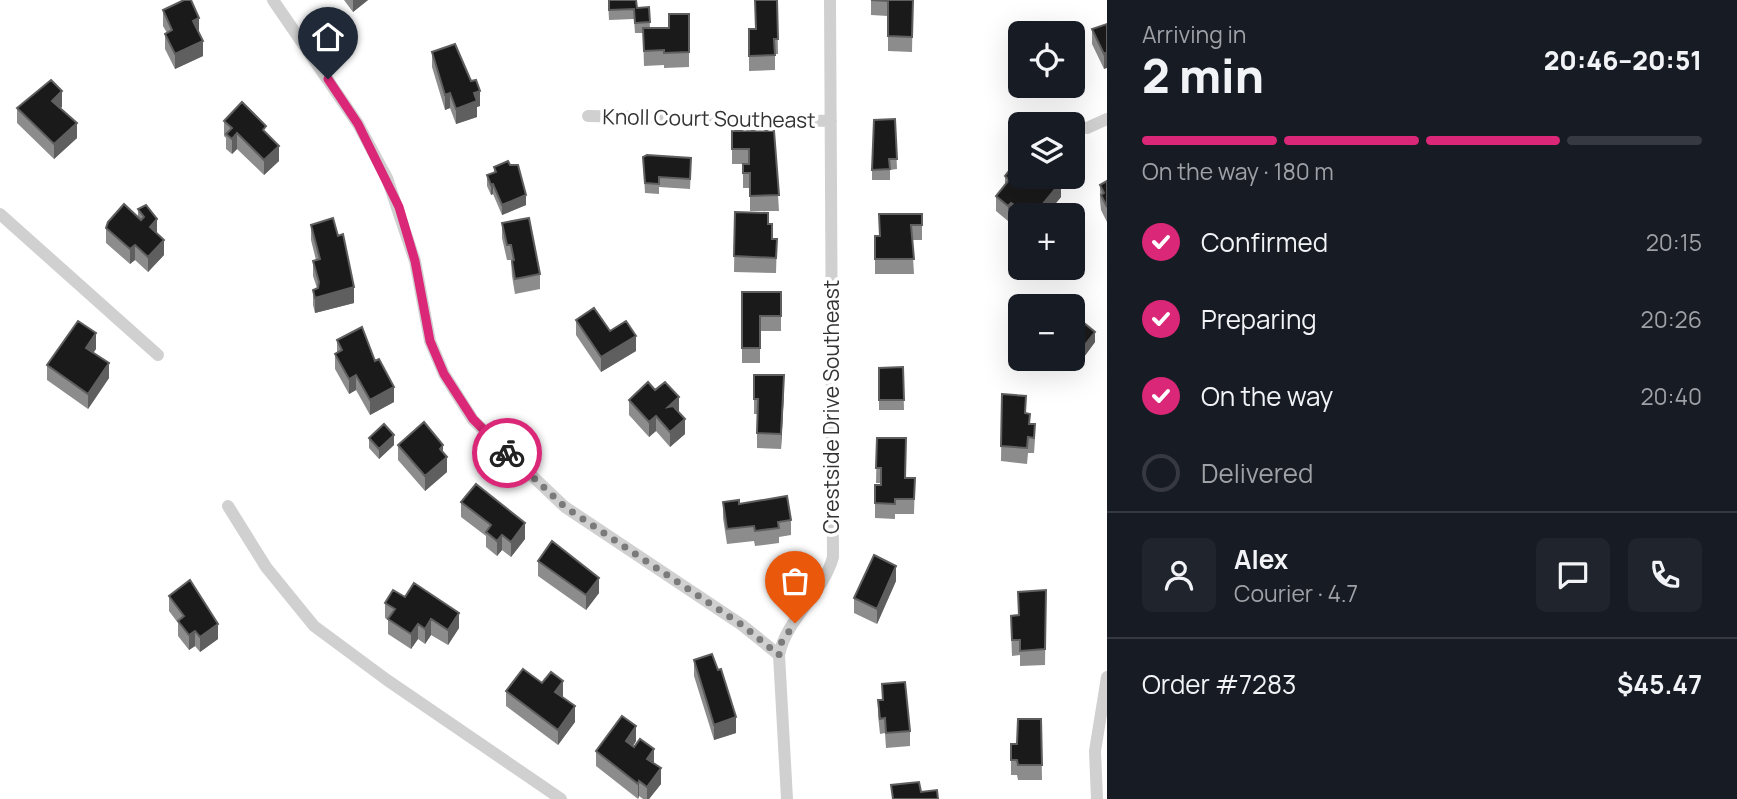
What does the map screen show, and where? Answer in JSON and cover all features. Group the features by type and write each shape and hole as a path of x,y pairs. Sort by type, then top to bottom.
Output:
{"street":[{"path":"273,0 358,124 387,178 415,261 430,341 444,374 473,419 565,507 742,625 779,655"},
{"name":"Crestside Drive Southeast","path":"787,799 779,655 781,643 824,583 833,557 830,0"},
{"name":"Knoll Court Southeast","path":"588,116 831,121"},
{"path":"1087,128 1107,119"},
{"path":"0,215 158,355"},
{"path":"228,506 266,567 314,626 387,680 561,799"},
{"path":"1097,799 1095,751 1107,677"}],"building":[{"path":"184,0 191,0 199,18 193,21 203,41 175,54 165,34 172,30 163,10"},
{"path":"609,0 636,0 637,8 649,7 650,22 635,23 634,9 609,10"},
{"path":"755,0 777,0 778,39 774,39 775,55 749,56 749,29 756,29"},
{"path":"871,0 913,0 912,37 888,36 888,1"},
{"path":"669,14 689,14 689,52 644,51 643,28 669,28"},
{"path":"1107,24 1107,52 1104,54 1092,29"},
{"path":"455,44 471,81 476,80 480,91 474,93 477,101 456,109 450,93 445,95 432,52"},
{"path":"51,80 62,91 52,101 77,123 54,144 17,108"},
{"path":"242,102 266,126 263,130 279,146 264,160 237,133 232,139 226,134 232,128 224,121"},
{"path":"895,119 897,159 889,159 890,169 872,170 874,120"},
{"path":"732,131 774,131 779,195 750,196 750,173 743,173 743,164 749,164 749,149 732,149"},
{"path":"643,157 691,158 690,179 659,177 659,184 645,183"},
{"path":"508,161 510,165 518,165 526,195 502,205 487,175 496,172 494,167"},
{"path":"1008,181 1008,189 1055,189 1044,203 1008,203 1008,206 996,196"},
{"path":"1107,181 1107,207 1100,185"},
{"path":"124,204 141,220 144,217 138,209 146,205 157,219 150,227 164,240 148,257 135,245 130,249 106,228"},
{"path":"735,212 768,213 768,224 772,224 772,239 777,239 776,258 734,256"},
{"path":"879,214 922,214 922,225 911,225 914,259 875,259 875,236 880,236"},
{"path":"333,218 338,236 343,234 354,287 315,298 313,290 318,288 319,282 313,261 320,259 311,225"},
{"path":"529,218 540,274 515,279 511,245 507,245 502,223"},
{"path":"742,292 781,292 781,316 760,316 760,348 742,348"},
{"path":"594,308 610,331 626,321 636,336 601,357 576,320"},
{"path":"78,321 96,333 86,348 109,363 88,394 47,365"},
{"path":"1085,324 1095,332 1085,345"},
{"path":"362,327 375,361 379,359 394,387 370,400 356,375 349,379 335,354 342,350 337,340"},
{"path":"903,367 904,400 879,400 879,368"},
{"path":"754,375 784,375 781,434 757,433 758,399 754,399"},
{"path":"648,382 655,390 665,382 679,397 668,407 673,406 685,419 670,432 656,416 649,422 629,400"},
{"path":"1002,394 1026,396 1025,413 1030,414 1029,424 1035,424 1034,438 1028,437 1027,448 1001,446"},
{"path":"424,422 443,445 440,449 447,457 425,476 398,445"},
{"path":"384,424 394,435 379,449 369,438"},
{"path":"877,438 906,438 905,478 915,478 914,499 895,499 895,504 875,503 875,485 881,485 881,468 876,468"},
{"path":"476,484 525,523 511,542 502,535 497,541 486,532 491,525 461,502"},
{"path":"787,496 791,520 778,522 779,528 755,531 754,526 727,529 723,502 739,500 739,504"},
{"path":"552,541 599,578 586,595 538,561"},
{"path":"874,555 896,566 877,609 854,598"},
{"path":"190,580 218,624 200,637 195,631 189,635 178,621 184,616 169,596"},
{"path":"414,583 459,613 448,630 431,619 425,629 418,624 411,634 388,619 395,609 385,603 393,590 405,597"},
{"path":"1046,590 1045,649 1020,651 1020,640 1012,640 1011,616 1019,615 1018,592"},
{"path":"712,654 718,670 721,669 736,717 714,725 694,660"},
{"path":"523,669 542,683 551,672 563,681 555,692 575,706 558,730 506,691"},
{"path":"905,682 910,731 886,733 885,718 880,719 878,700 883,700 882,684"},
{"path":"622,716 636,726 626,741 634,747 640,739 654,749 647,759 661,768 647,787 639,781 638,784 596,751"},
{"path":"1018,719 1041,719 1042,765 1018,765 1017,760 1011,760 1011,744 1017,744"},
{"path":"919,782 921,792 937,790 938,799 893,799 891,785"}],"way so far":[{"path":"507,453 565,507 606,537 742,625 779,655 781,643 795,623"}],"route":[{"path":"328,79 358,124 399,207 415,261 430,341 444,374 473,419 507,453"}]}
